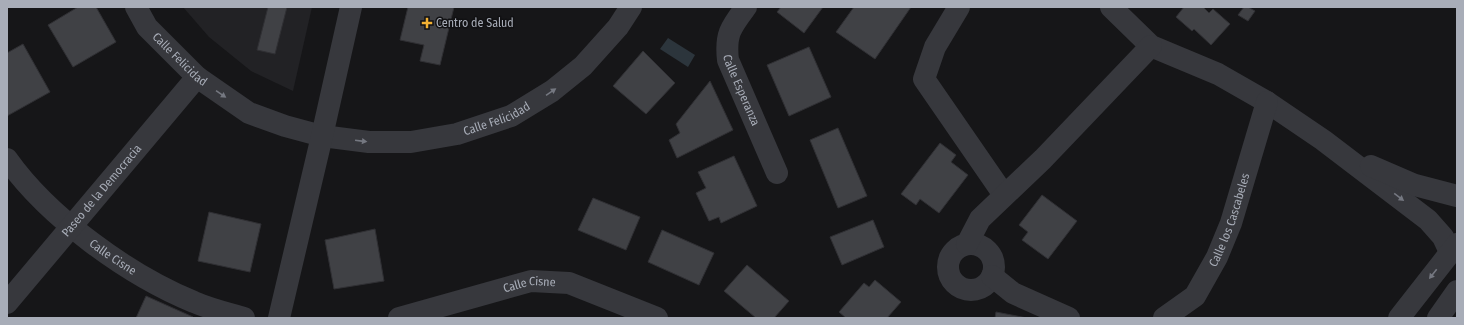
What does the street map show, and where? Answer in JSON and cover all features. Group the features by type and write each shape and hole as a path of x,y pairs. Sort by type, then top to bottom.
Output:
{"street":[{"name":"Calle Felicidad","path":"136,7 147,27 197,77 250,113 285,126 322,136 369,142 411,142 457,134 510,116 552,91 583,66 618,27 631,7"},
{"path":"279,318 351,7"},
{"name":"Calle Esperanza","path":"746,7 733,24 726,42 728,60 777,173"},
{"path":"959,7 935,47 924,79 1004,195"},
{"path":"1111,7 1151,46 1218,74 1267,102 1323,140 1428,220 1454,248 1400,318"},
{"path":"967,244 980,219 1044,159 1151,46"},
{"name":"Paseo de la Democracia","path":"7,304 197,77"},
{"name":"Calle los Cascabeles","path":"1164,318 1195,296 1217,257 1231,223 1267,102"},
{"path":"1323,140 1370,166 1415,185 1457,196"},
{"name":"Calle Cisne","path":"7,160 20,178 72,226 135,273 194,302 244,318"},
{"path":"967,244 979,245 991,255 994,268 992,276 988,283 982,288 969,290 961,289 952,281 948,273 948,259 959,246 967,244"},
{"path":"992,276 1013,293 1069,318"},
{"name":"Calle Cisne","path":"399,318 531,281 569,283 657,318"},
{"path":"1438,318 1457,291"}],"shaded area":[{"path":"183,7 312,7 293,91 251,71 209,37"},
{"path":"668,38 695,55 688,67 660,49"}],"building":[{"path":"78,7 96,7 116,42 73,67 48,25"},
{"path":"268,7 287,7 275,54 257,50"},
{"name":"Centro de Salud","path":"408,7 454,7 440,65 420,61 424,45 400,40"},
{"path":"781,7 823,7 804,33 777,12"},
{"path":"854,7 911,7 875,59 836,32"},
{"path":"1184,7 1203,7 1209,13 1213,9 1230,24 1211,45 1194,29 1192,31 1176,17"},
{"path":"1244,7 1248,7 1255,11 1248,21 1238,15"},
{"path":"23,44 50,92 7,116 7,53"},
{"path":"809,47 831,97 789,116 767,65"},
{"path":"643,51 675,83 646,114 613,86"},
{"path":"710,81 733,130 677,158 669,140 680,133 676,124"},
{"path":"838,128 867,196 838,208 810,140"},
{"path":"940,143 956,155 951,162 968,175 939,213 920,199 916,205 901,194"},
{"path":"734,156 757,206 721,223 719,217 709,221 696,193 706,188 698,172"},
{"path":"1042,195 1077,221 1048,259 1022,240 1028,232 1019,225"},
{"path":"593,198 640,217 626,250 578,230"},
{"path":"209,212 261,224 250,272 198,261"},
{"path":"873,220 884,247 842,265 830,237"},
{"path":"375,229 384,281 334,289 325,240"},
{"path":"662,230 714,253 699,285 648,262"},
{"path":"747,265 789,301 774,318 756,318 724,291"},
{"path":"875,280 901,302 887,318 846,318 839,312 864,283 869,287"},
{"path":"146,296 193,317 193,318 136,318"},
{"path":"996,312 1027,318 995,318"}],"place":[{"name":"Centro de Salud","path":"427,23"}]}
